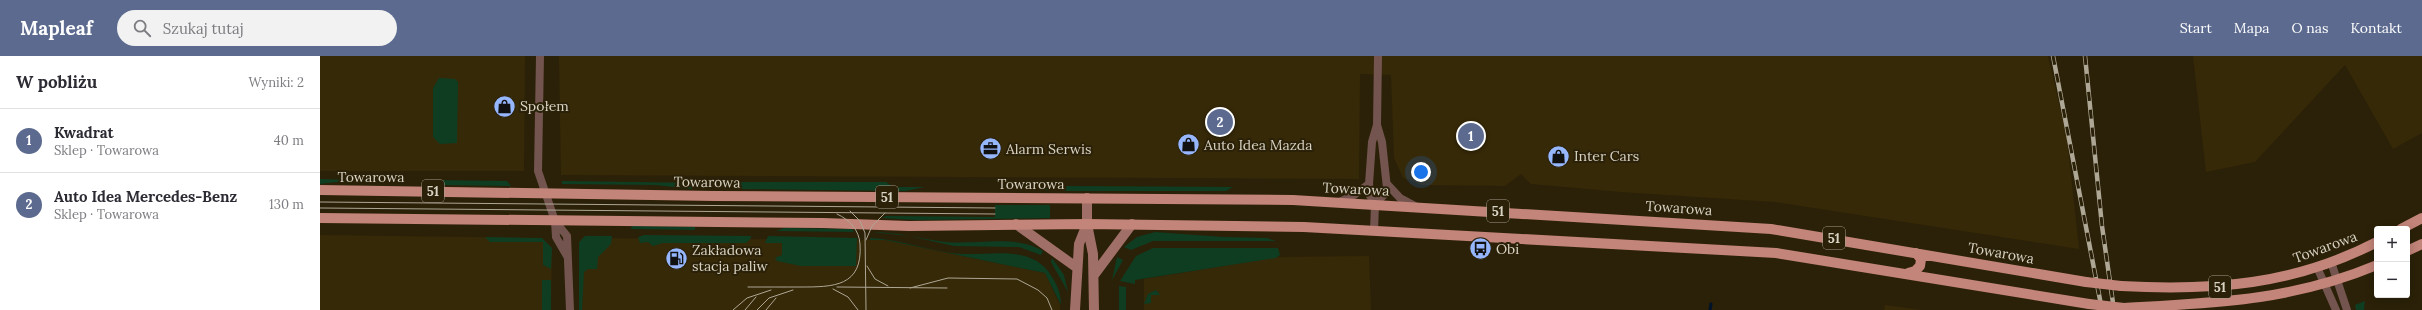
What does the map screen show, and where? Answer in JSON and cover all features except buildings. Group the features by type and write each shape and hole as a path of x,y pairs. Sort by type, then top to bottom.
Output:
{"main road":[{"name":"Towarowa","path":"320,190 1272,199 1338,202 1744,226 1805,234 2086,282 2170,289 2216,287 2256,282 2318,267 2374,243"},
{"path":"1087,198 1087,224 1093,244 1094,310"},
{"name":"51","path":"320,218 823,223 909,226 1132,224 1288,226 1374,230 1762,252 1906,273 2089,304 2124,308 2182,306 2236,301 2296,292 2339,281 2374,266"},
{"path":"2407,226 2422,218"},
{"path":"1016,224 1076,267"},
{"path":"1075,310 1076,267 1079,244 1087,224"},
{"path":"1094,275 1132,224"},
{"path":"2410,250 2422,244"},
{"path":"1906,273 1913,272 1920,266 1921,259 1916,253"}],"street":[{"path":"540,56 538,172 555,221 556,237 567,256 570,310"},
{"path":"1374,230 1375,204 1370,196 1369,184 1372,142 1377,125 1378,56"},
{"path":"1375,204 1385,194 1387,184 1382,142 1377,125"},
{"path":"1338,202 1354,195 1369,184"},
{"path":"1387,184 1400,198 1416,207"},
{"path":"2332,262 2347,310"},
{"path":"2318,267 2336,310"}],"shaded area":[{"path":"320,56 525,56 524,171 320,171"},
{"path":"559,56 2048,56 2067,138 2079,249 1774,202 1621,192 1531,184 1521,174 1505,186 1422,185 1403,178 1394,158 1391,75 1360,74 1359,179 561,175"},
{"path":"2193,56 2422,56 2422,133 2393,149 2345,65 2255,162 2206,172"},
{"path":"320,235 542,238 552,248 551,310 320,310"},
{"path":"582,238 885,240 1045,273 1060,305 1060,310 579,310 579,242"},
{"path":"1369,256 1371,310 1144,310 1144,279 1278,257"},
{"path":"1885,305 1922,310 1884,310"}],"green space":[{"path":"439,78 455,79 458,82 457,143 440,144 433,137 433,88"},
{"path":"320,179 352,180 320,184"},
{"path":"429,180 507,181 511,186 439,185"},
{"path":"562,181 705,183 692,189 655,185 562,184"},
{"path":"725,182 886,182 893,187 925,187 905,191 737,189"},
{"path":"1026,186 1050,186 1050,191"},
{"path":"1067,186 1233,187 1226,191 1062,191"},
{"path":"995,205 1050,205 1050,218 916,220 882,218 886,216 995,217"},
{"path":"632,226 695,227 695,230 631,229"},
{"path":"784,228 852,229 854,232 776,231"},
{"path":"872,232 900,234 958,243 1009,241 1032,246 1043,251 1041,255 1019,247 954,246 909,236"},
{"path":"1155,232 1223,237 1267,238 1276,241 1153,241 1131,250 1124,247 1137,237"},
{"path":"644,235 751,236 751,238 746,243 663,243 653,246 648,242 640,243 638,237"},
{"path":"585,236 612,236 611,244 598,257 597,269 588,269 584,272 582,310 579,310 579,242"},
{"path":"768,236 857,238 856,266 801,266 777,261 775,258 782,255 782,243 765,243"},
{"path":"485,237 542,238 552,248 551,269 543,265 543,242 490,242"},
{"path":"870,238 891,240 951,253 1006,253 1032,259 1043,266 1052,277 1059,291 1061,305 1045,273 885,240 870,240"},
{"path":"1153,248 1278,248 1280,255 1276,258 1135,280 1135,284 1120,281 1136,256"},
{"path":"1117,257 1123,260 1112,280"},
{"path":"1052,258 1064,275 1068,292 1051,262"},
{"path":"542,280 551,280 551,310 542,310"},
{"path":"1119,286 1126,287 1126,310 1119,310"},
{"path":"1156,290 1160,295 1151,295 1151,303 1144,304 1148,294"},
{"path":"2365,301 2364,310 2356,310 2355,305"}],"waterway":[{"path":"1710,310 1711,304"}],"tram line":[{"path":"320,202 995,208"},
{"path":"320,208 995,214"},
{"path":"850,211 860,221 865,233 866,310"},
{"path":"866,240 872,226 885,213"},
{"path":"748,287 824,286 844,282 851,277 857,269 860,258 858,234 850,222 837,214"},
{"path":"867,266 875,279 888,286"},
{"path":"910,288 948,278 1017,279 1038,290 1047,298 1052,310"},
{"path":"837,287 947,288"},
{"path":"833,289 848,297 858,310"},
{"path":"733,310 747,298 771,290"},
{"path":"757,310 769,298 793,290"},
{"path":"745,310 756,297"},
{"path":"766,310 776,298"}],"railway":[{"path":"2053,56 2102,310"},
{"path":"2085,56 2102,226 2114,310"}],"place":[{"name":"Społem","path":"504,106"},
{"name":"Auto Idea Mercedes-Benz","path":"1220,122"},
{"name":"Kwadrat","path":"1471,136"},
{"name":"Auto Idea Mazda","path":"1188,145"},
{"name":"Alarm Serwis","path":"991,149"},
{"name":"Inter Cars","path":"1559,156"},
{"name":"Obi","path":"1480,249"},
{"name":"Zakładowa stacja paliw","path":"677,258"}]}
